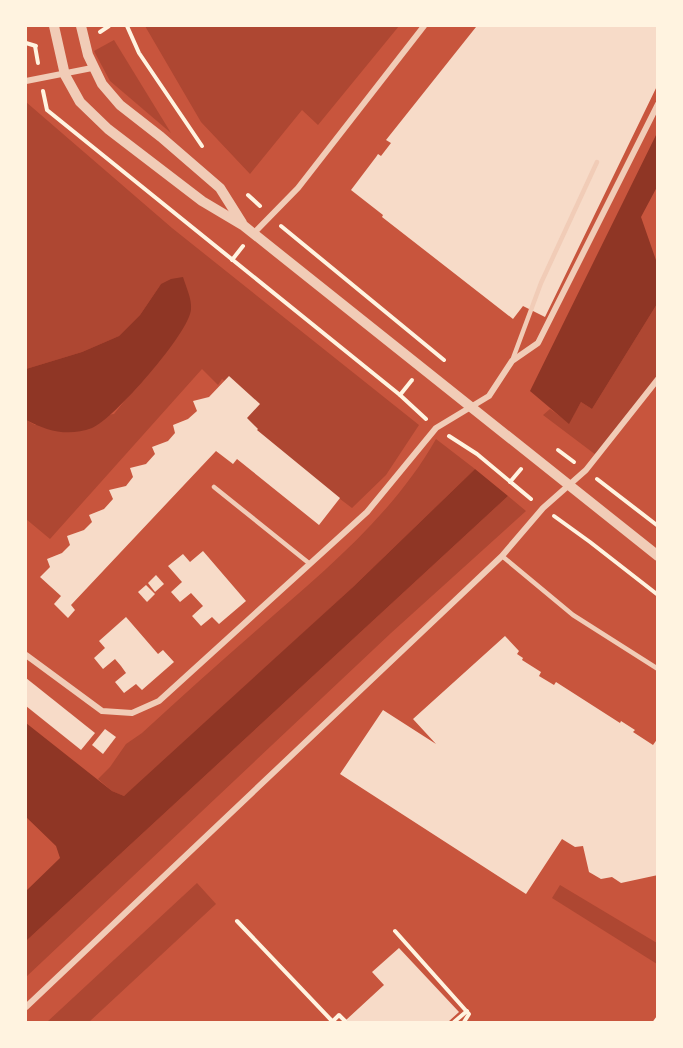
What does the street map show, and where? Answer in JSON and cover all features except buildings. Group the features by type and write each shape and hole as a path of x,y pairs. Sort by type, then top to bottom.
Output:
{"street":[{"path":"54,26 65,75 80,102 108,129 202,201 244,226 657,556"},
{"path":"81,26 93,68 102,84 120,105 161,137 219,188 244,226"},
{"path":"253,234 298,188 424,26"},
{"path":"26,81 93,68"},
{"path":"26,655 102,711 132,713 159,701 367,512 436,428 489,396 512,361 538,343 657,104"},
{"path":"26,1008 502,556 543,508 586,470 657,379"}],"lane":[{"path":"512,361 541,283 597,162"},
{"path":"214,486 310,564"},
{"path":"502,556 573,615 657,669"}],"path":[{"path":"127,26 139,53 207,152"},
{"path":"35,46 47,110 400,395 436,428 477,454 543,508 657,595"},
{"path":"244,192 271,217 445,360"},
{"path":"553,447 657,526"},
{"path":"237,921 332,1022 339,1015 346,1023"},
{"path":"395,931 470,1014 464,1023"},
{"path":"454,1023 467,1011"},
{"path":"655,1023 657,1018"}],"shaded area":[{"path":"145,26 399,26 318,125 302,110 250,174 201,122"},
{"path":"114,40 171,133 110,81 94,51"},
{"path":"26,102 172,228 419,425 386,475 352,508 238,422 254,400 222,379 218,385 202,369 50,539 26,519 26,420 35,425 114,414 130,394 161,284 140,315 119,336 82,352 26,369"},
{"path":"657,133 657,187 641,217 657,263 657,304 592,409 581,402 569,424 530,391"},
{"path":"183,277 191,305 188,320 149,374 116,409 92,428 75,432 50,430 26,420 26,369 82,352 119,336 140,315 161,284"},
{"path":"657,304 657,375 596,455 543,415 550,409 569,423 581,402 592,409"},
{"path":"436,439 475,469 353,587 124,796 112,791 98,779 110,767 126,744 142,733 355,541 399,493 419,467"},
{"path":"475,469 508,496 26,941 26,891 60,858 56,846 26,817 26,723 112,791 124,796 353,587"},
{"path":"508,496 526,511 391,633 26,977 26,941"},
{"path":"197,883 216,904 89,1022 47,1022"},
{"path":"560,885 657,943 657,964 552,898"}]}
